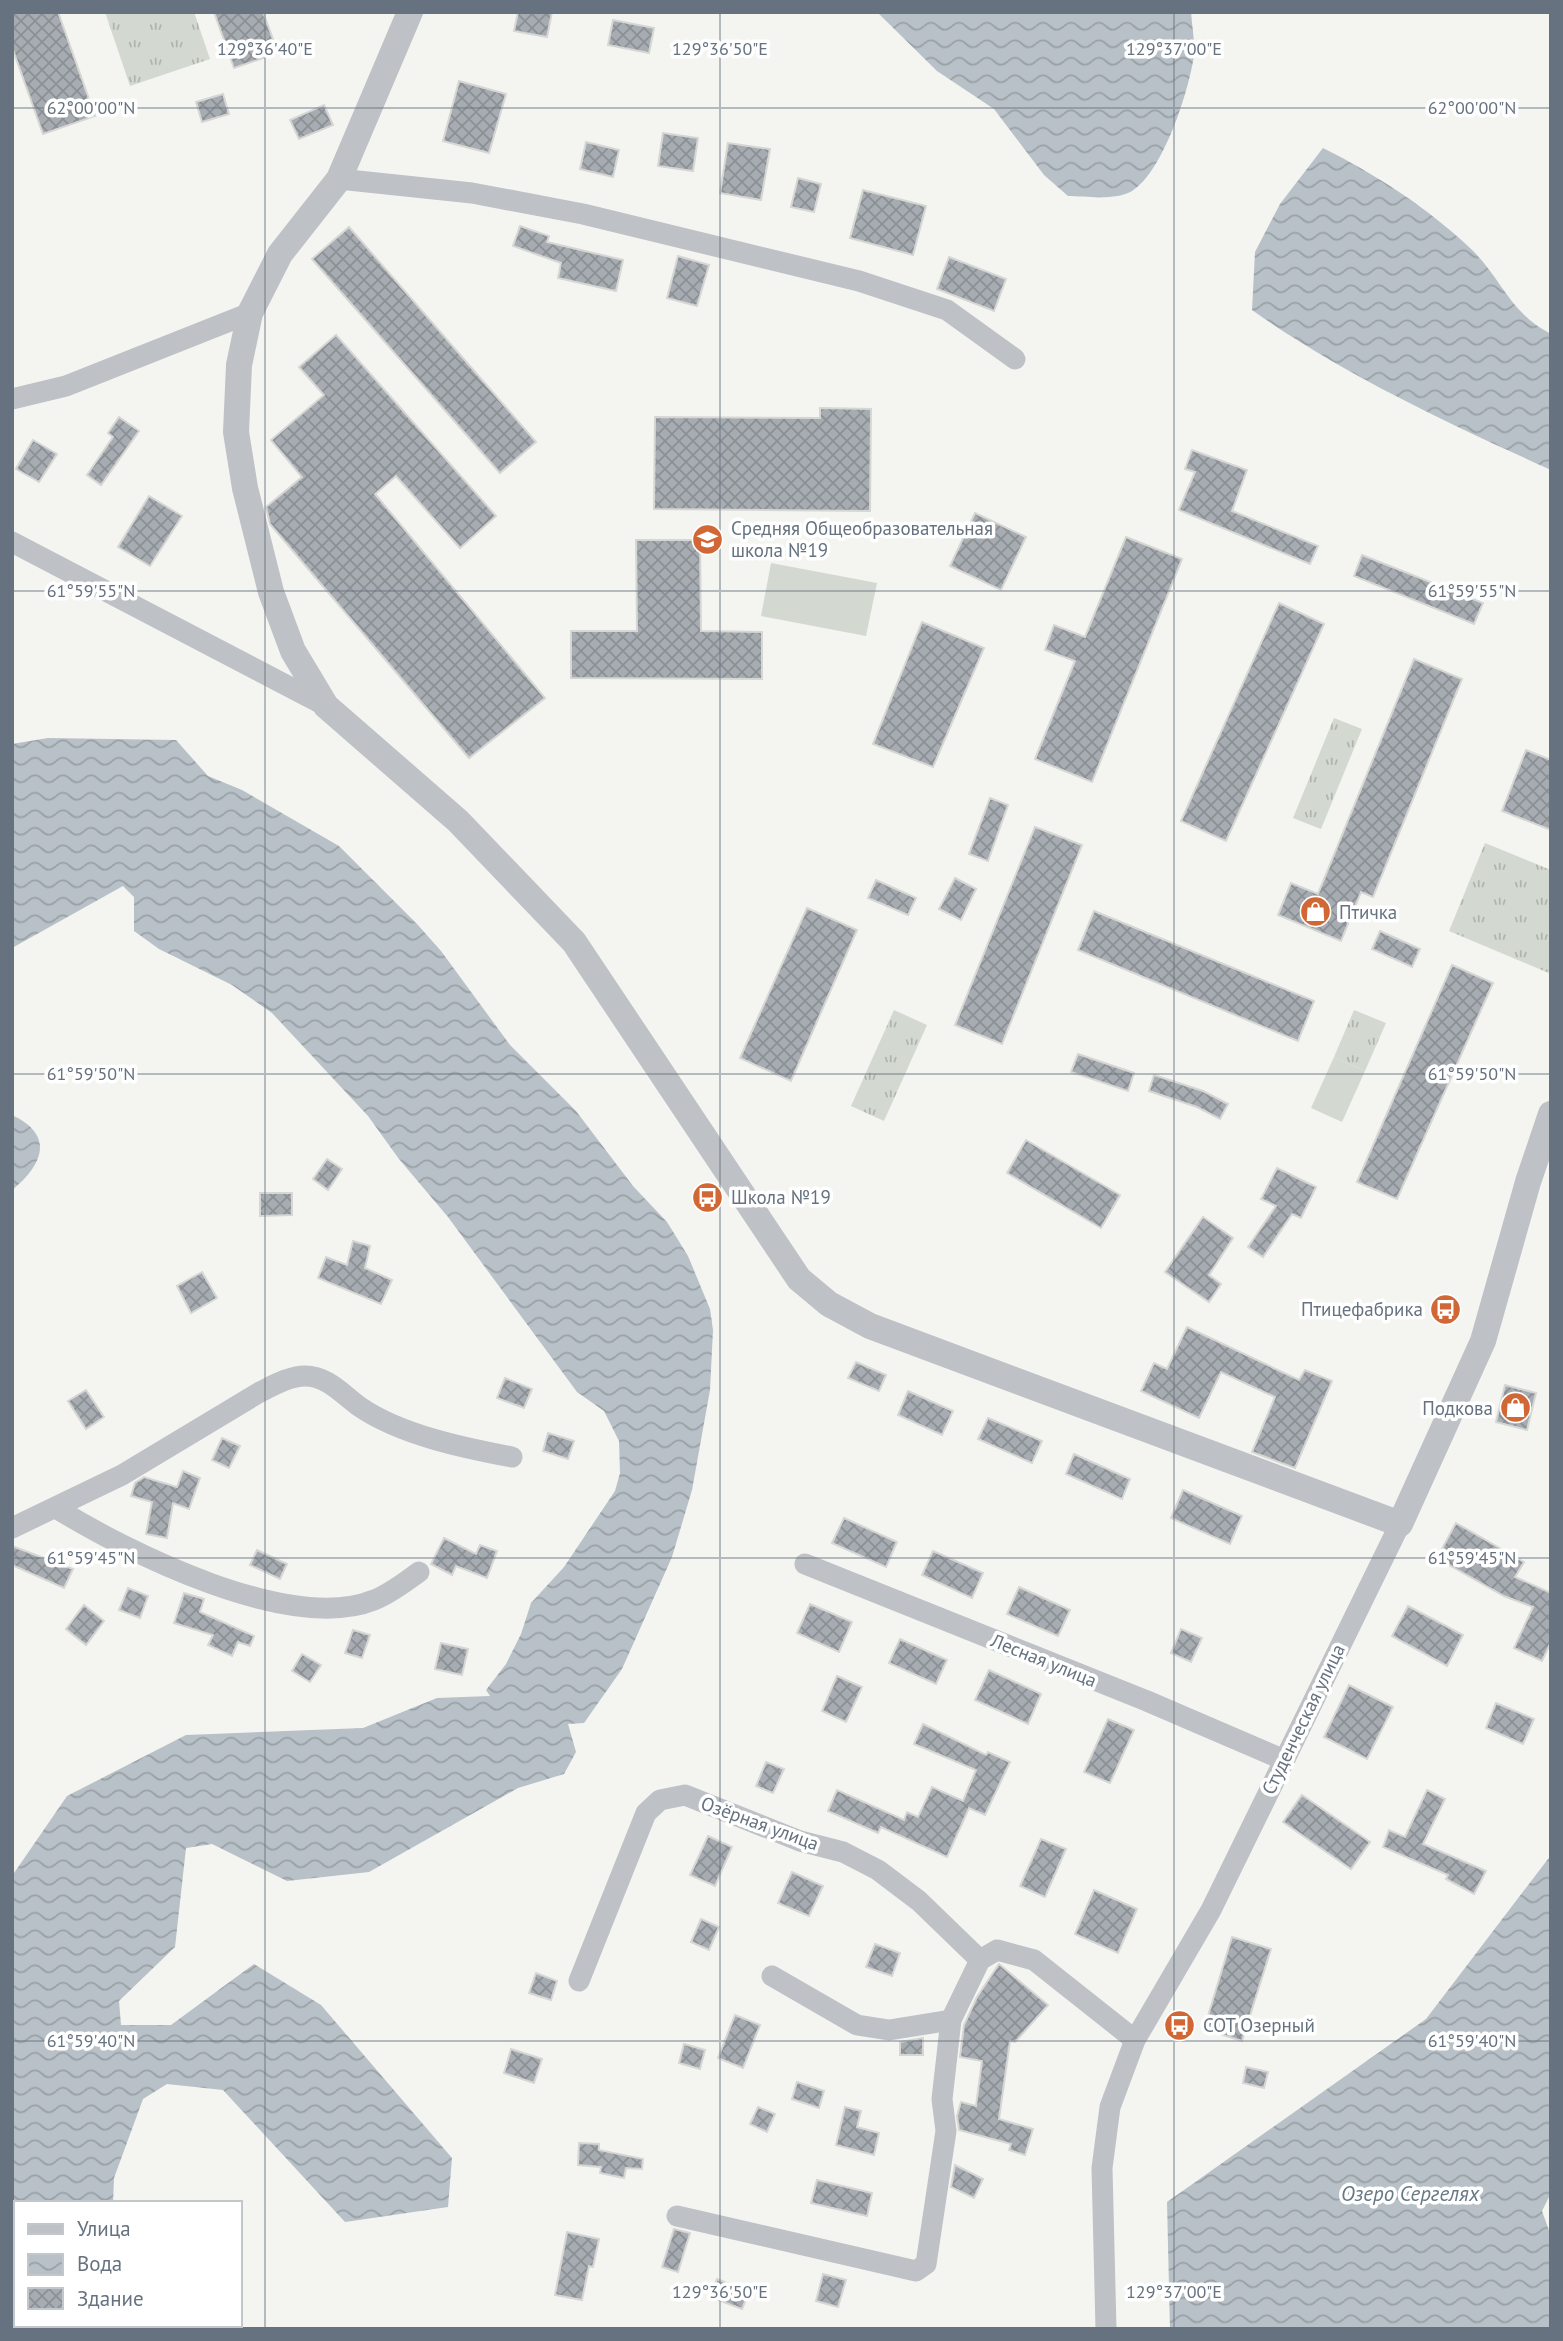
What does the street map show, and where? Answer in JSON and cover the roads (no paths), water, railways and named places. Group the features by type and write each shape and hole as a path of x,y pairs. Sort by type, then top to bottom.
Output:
{"street":[{"path":"326,706 293,651 275,604 245,488 236,432 239,365 250,313 280,254 339,179 410,12"},
{"path":"339,179 472,193 559,209 859,281 947,310 1015,359"},
{"path":"12,399 78,382 250,313"},
{"path":"12,542 326,706 458,821 574,942 799,1279 829,1304 870,1326 1400,1524"},
{"name":"Студенческая улица","path":"1105,2329 1102,2168 1110,2106 1135,2040 1211,1910 1282,1759 1400,1524 1483,1341 1528,1182 1551,1114"},
{"path":"12,1528 122,1475 260,1392 282,1381 305,1376 327,1381 362,1408 425,1437 512,1457"},
{"path":"56,1508 104,1538 226,1590 307,1606 344,1606 373,1601 419,1572"},
{"name":"Лесная улица","path":"805,1564 1147,1701 1282,1759"},
{"name":"Озёрная улица","path":"579,1980 646,1813 660,1800 685,1795 800,1841 843,1852 878,1870 919,1901 979,1960"},
{"path":"677,2217 916,2271 926,2264 936,2208 946,2131 942,2098 951,2020 979,1960 997,1950 1034,1960 1135,2040"},
{"path":"772,1976 857,2025 889,2030 951,2020"}],"water":[{"path":"877,12 1191,12 1194,55 1187,89 1173,129 1154,167 1143,181 1132,191 1117,196 1068,196 1044,175 994,109 937,71"},
{"path":"1323,148 1362,169 1437,219 1481,259 1525,316 1551,334 1551,470 1435,416 1360,377 1252,310 1255,252 1280,204"},
{"path":"48,738 176,740 208,776 242,790 339,846 441,951 510,1045 576,1111 633,1186 667,1222 688,1256 710,1309 713,1330 710,1390 692,1490 672,1557 622,1669 584,1723 568,1724 576,1752 564,1774 518,1788 369,1872 287,1881 212,1844 186,1848 175,1947 119,2001 121,2025 171,2025 254,1964 321,2005 452,2158 448,2207 345,2222 223,2090 167,2084 143,2099 114,2178 113,2201 14,2201 14,2228 12,2222 12,1876 67,1796 186,1735 363,1728 437,1698 490,1696 486,1690 506,1664 521,1634 531,1603 564,1567 615,1491 620,1473 619,1441 604,1411 577,1392 448,1217 399,1159 368,1116 272,1013 232,985 159,949 134,931 134,897 123,886 12,948 12,744"},
{"path":"12,1115 26,1123 34,1132 40,1151 31,1171 12,1190"},
{"name":"Озеро Сергелях","path":"1551,1855 1551,2193 1542,2211 1551,2236 1551,2329 1170,2329 1167,2202 1426,2019"},
{"path":"40,2327 168,2329 41,2329"}],"place":[{"name":"Средняя Общеобразовательная школа №19","path":"708,539"},
{"name":"Птичка","path":"1316,912"},
{"name":"Школа №19","path":"708,1197"},
{"name":"Птицефабрика","path":"1446,1309"},
{"name":"Подкова","path":"1516,1408"},
{"name":"СОТ Озерный","path":"1180,2025"}]}
